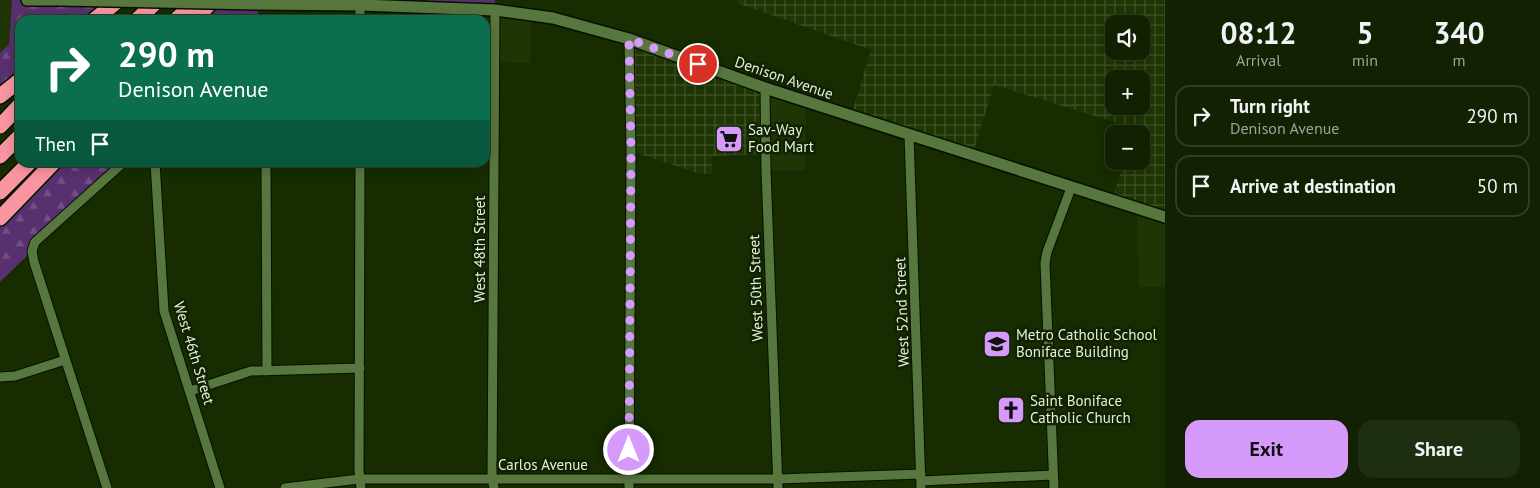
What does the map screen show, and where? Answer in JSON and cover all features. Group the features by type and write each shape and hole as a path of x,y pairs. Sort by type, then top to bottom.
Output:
{"highway":[{"path":"100,15 119,0"},
{"path":"112,15 128,0"},
{"path":"142,15 158,0"},
{"path":"181,15 197,0"},
{"path":"199,15 214,0"},
{"path":"0,96 15,84"},
{"path":"0,126 15,110"},
{"path":"0,156 15,141"},
{"path":"0,192 25,167"},
{"path":"0,222 49,167"},
{"path":"0,218 41,176"}],"main road":[{"name":"Denison Avenue","path":"27,0 258,4 339,3 496,10 554,18 629,39 765,88 1165,218"}],"street":[{"path":"360,5 360,15"},
{"name":"West 48th Street","path":"493,483 496,10"},
{"path":"629,39 631,161 629,483"},
{"name":"West 50th Street","path":"765,88 766,170 778,483"},
{"name":"West 52nd Street","path":"909,136 921,481"},
{"path":"106,488 32,251 35,242 118,167"},
{"name":"West 46th Street","path":"155,167 164,312 220,488"},
{"path":"266,167 267,371"},
{"path":"360,167 360,483"},
{"path":"1054,488 1045,263 1047,252 1071,188"},
{"path":"0,377 15,376 65,360"},
{"path":"190,391 252,371 360,368"},
{"name":"Carlos Avenue","path":"285,488 360,483 921,481 1053,475"}],"shaded area":[{"path":"0,0 12,0 9,44 0,53"},
{"path":"738,0 1165,0 1165,217 1112,201 1121,170 1150,170 1150,125 1124,125 994,85 972,156 851,116 871,50 737,3"},
{"path":"495,10 532,15 530,63 495,62"},
{"path":"629,39 765,88 766,154 712,156 712,174 700,174 631,151"},
{"path":"765,88 806,102 805,170 766,170"},
{"path":"1137,209 1165,217 1165,287 1138,287"}],"green space":[{"path":"12,0 119,0 100,15 15,15 15,84 0,96 0,53 9,44"},
{"path":"213,0 258,4 258,15 199,15"},
{"path":"427,0 495,0 495,10 427,8"},
{"path":"50,167 119,167 35,242 32,251 0,282 0,222"}],"place":[{"name":"Sav-Way Food Mart","path":"729,139"},
{"name":"Metro Catholic School Boniface Building","path":"997,344"},
{"name":"Saint Boniface Catholic Church","path":"1011,410"}],"route":[{"path":"629,450 631,151 629,39 698,64"}]}
